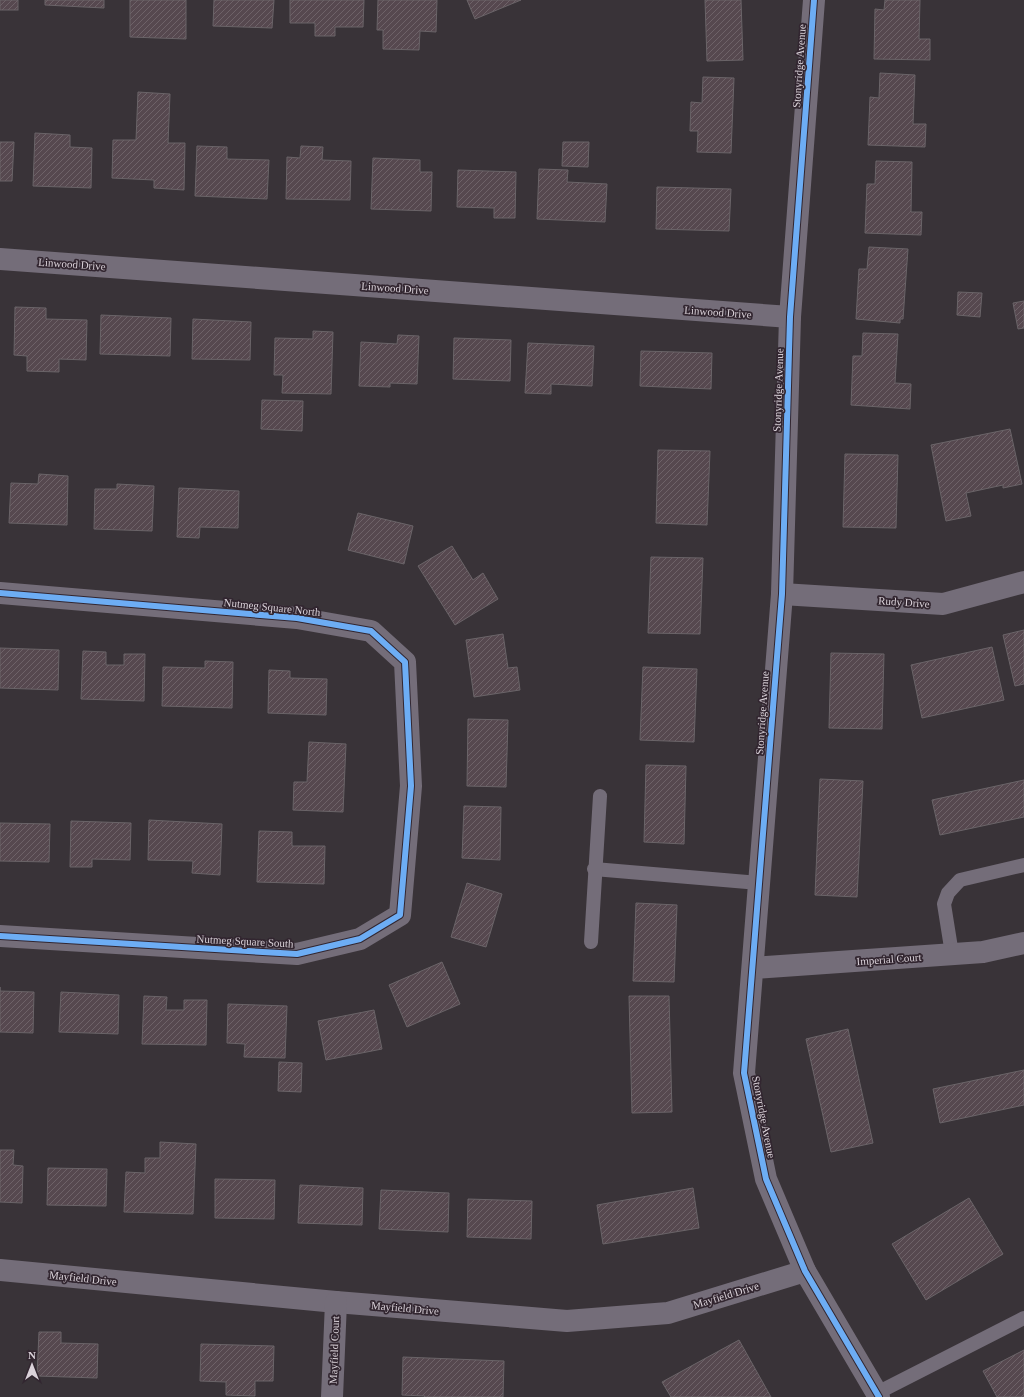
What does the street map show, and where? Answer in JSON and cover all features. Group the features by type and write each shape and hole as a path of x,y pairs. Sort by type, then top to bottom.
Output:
{"street":[{"name":"Stonyridge Avenue","path":"814,0 790,317 782,594 744,1073 766,1178 806,1271 878,1395"},
{"name":"Linwood Drive","path":"0,259 790,317"},
{"name":"Rudy Drive","path":"782,594 943,604 1024,582"},
{"name":"Nutmeg Square North","path":"0,593 297,618 371,631 405,662 411,786"},
{"name":"Nutmeg Square South","path":"0,936 297,954 360,939 400,915 411,786"},
{"name":"Imperial Court","path":"753,968 983,952 1024,943"},
{"name":"Mayfield Drive","path":"0,1270 336,1302 567,1321 668,1313 806,1271"},
{"name":"Mayfield Court","path":"332,1397 336,1302"}],"lane":[{"path":"591,942 594,868 600,796"},
{"path":"952,954 944,904 948,893 960,880 1024,865"},
{"path":"594,868 759,883"},
{"path":"878,1395 1024,1318"}],"building":[{"path":"0,0 18,0 18,10 0,10"},
{"path":"45,0 104,0 104,8 45,5"},
{"path":"130,0 186,0 186,39 130,37"},
{"path":"214,0 274,0 272,28 213,26"},
{"path":"290,0 364,0 363,27 335,27 335,36 315,36 315,23 290,23"},
{"path":"378,0 437,0 436,32 420,31 419,50 383,49 383,30 377,30"},
{"path":"467,0 521,0 475,19"},
{"path":"705,0 741,0 743,60 707,61"},
{"path":"885,0 920,0 919,39 930,39 930,60 874,59 875,9 884,10"},
{"path":"880,73 915,75 913,124 926,124 925,147 868,145 870,97 879,98"},
{"path":"703,77 734,78 731,153 697,152 698,131 690,131 691,102 702,103"},
{"path":"138,92 170,94 168,143 185,143 184,190 154,188 154,180 112,178 113,140 136,140"},
{"path":"35,133 70,135 70,147 92,148 91,188 33,186"},
{"path":"0,142 14,142 12,181 0,181"},
{"path":"563,142 589,142 588,167 562,166"},
{"path":"197,146 227,147 227,159 269,160 267,199 195,196"},
{"path":"301,146 323,147 322,160 351,161 350,200 286,199 287,157 300,158"},
{"path":"373,158 420,160 420,172 432,172 431,211 371,209"},
{"path":"876,161 912,162 911,212 922,212 921,235 865,233 867,184 875,184"},
{"path":"539,169 568,170 567,182 607,184 605,222 537,219"},
{"path":"458,170 516,172 515,218 494,218 494,208 457,207"},
{"path":"657,187 731,189 729,231 656,229"},
{"path":"869,247 908,249 903,319 900,319 900,323 856,319 859,269 867,269"},
{"path":"958,292 982,293 980,317 957,315"},
{"path":"1024,301 1024,328 1018,329 1013,303"},
{"path":"15,307 46,308 46,319 87,320 86,360 59,359 59,372 27,371 27,356 14,355"},
{"path":"101,315 171,318 170,356 100,354"},
{"path":"193,319 251,322 250,360 192,359"},
{"path":"313,331 333,332 331,394 282,393 283,375 274,375 275,338 313,339"},
{"path":"863,333 898,334 895,383 911,384 910,409 851,405 853,356 862,356"},
{"path":"398,335 419,336 417,384 390,383 390,387 359,386 361,342 397,344"},
{"path":"454,338 511,340 510,381 453,379"},
{"path":"528,343 594,346 592,386 551,384 551,394 525,393"},
{"path":"641,351 712,353 711,389 640,386"},
{"path":"262,400 303,401 302,431 261,429"},
{"path":"1010,429 1022,484 1003,488 1003,485 966,493 971,516 946,521 931,445"},
{"path":"658,450 710,451 707,525 656,523"},
{"path":"845,454 898,455 896,528 843,527"},
{"path":"39,474 68,476 67,525 9,523 11,483 38,484"},
{"path":"117,484 154,486 152,531 94,529 95,489 117,489"},
{"path":"179,488 239,491 238,528 200,527 199,538 177,537"},
{"path":"358,513 413,526 404,564 348,550"},
{"path":"452,546 473,580 483,573 498,599 455,625 418,566"},
{"path":"651,557 703,558 700,634 648,633"},
{"path":"1024,630 1024,684 1015,686 1003,635"},
{"path":"503,634 508,668 517,667 520,690 474,697 466,640"},
{"path":"992,647 1004,700 922,718 911,665"},
{"path":"0,648 59,650 58,690 0,688"},
{"path":"83,651 106,652 106,665 124,665 124,654 145,654 144,701 81,699"},
{"path":"831,653 884,654 882,729 829,728"},
{"path":"205,661 233,662 232,708 162,706 163,667 205,668"},
{"path":"643,667 697,669 694,742 640,740"},
{"path":"269,670 290,671 290,678 327,679 326,715 268,713"},
{"path":"468,719 508,720 506,787 467,786"},
{"path":"309,742 346,744 343,812 293,810 294,782 307,782"},
{"path":"646,765 686,766 684,844 644,842"},
{"path":"820,779 863,781 857,897 815,895"},
{"path":"1024,780 1024,817 940,835 932,800"},
{"path":"464,806 501,807 500,860 462,858"},
{"path":"149,820 222,824 220,875 192,873 193,861 148,860"},
{"path":"71,821 131,823 130,860 92,859 92,867 70,867"},
{"path":"0,823 50,824 49,862 0,861"},
{"path":"259,831 292,832 292,846 325,846 324,884 257,882"},
{"path":"467,883 502,894 486,947 451,937"},
{"path":"636,903 677,905 674,982 633,981"},
{"path":"442,962 460,1004 407,1027 389,985"},
{"path":"0,991 34,992 33,1033 0,1032"},
{"path":"61,992 119,995 118,1034 59,1032"},
{"path":"144,996 167,997 166,1010 184,1010 184,1000 207,1000 206,1045 142,1044"},
{"path":"629,996 669,996 672,1112 632,1113"},
{"path":"228,1004 287,1006 285,1058 244,1057 245,1044 227,1043"},
{"path":"374,1010 382,1049 326,1060 318,1021"},
{"path":"848,1029 873,1143 831,1152 806,1039"},
{"path":"279,1062 302,1063 301,1092 278,1091"},
{"path":"1024,1070 1024,1105 940,1123 933,1089"},
{"path":"160,1142 196,1144 193,1214 124,1212 126,1172 145,1173 145,1158 160,1158"},
{"path":"0,1150 14,1150 13,1165 23,1166 22,1203 0,1202"},
{"path":"48,1168 107,1169 106,1206 47,1205"},
{"path":"215,1179 275,1180 274,1219 215,1218"},
{"path":"300,1185 363,1188 362,1225 298,1223"},
{"path":"693,1188 699,1228 603,1244 597,1205"},
{"path":"381,1190 449,1193 448,1232 379,1229"},
{"path":"969,1198 1003,1254 926,1300 892,1244"},
{"path":"468,1199 532,1201 531,1239 467,1237"},
{"path":"39,1332 61,1332 61,1343 98,1344 97,1378 37,1376"},
{"path":"739,1340 771,1397 671,1397 662,1382"},
{"path":"201,1344 274,1346 273,1381 255,1381 255,1396 226,1395 226,1382 200,1381"},
{"path":"1024,1350 1024,1397 997,1397 983,1371"},
{"path":"403,1357 504,1361 503,1397 424,1397 425,1396 402,1395"}],"cycle path":[{"path":"814,0 790,317 782,594 744,1073 766,1179 805,1271 879,1397"},
{"path":"0,593 297,618 371,631 405,662 411,786 400,915 360,939 297,954 0,936"}]}
